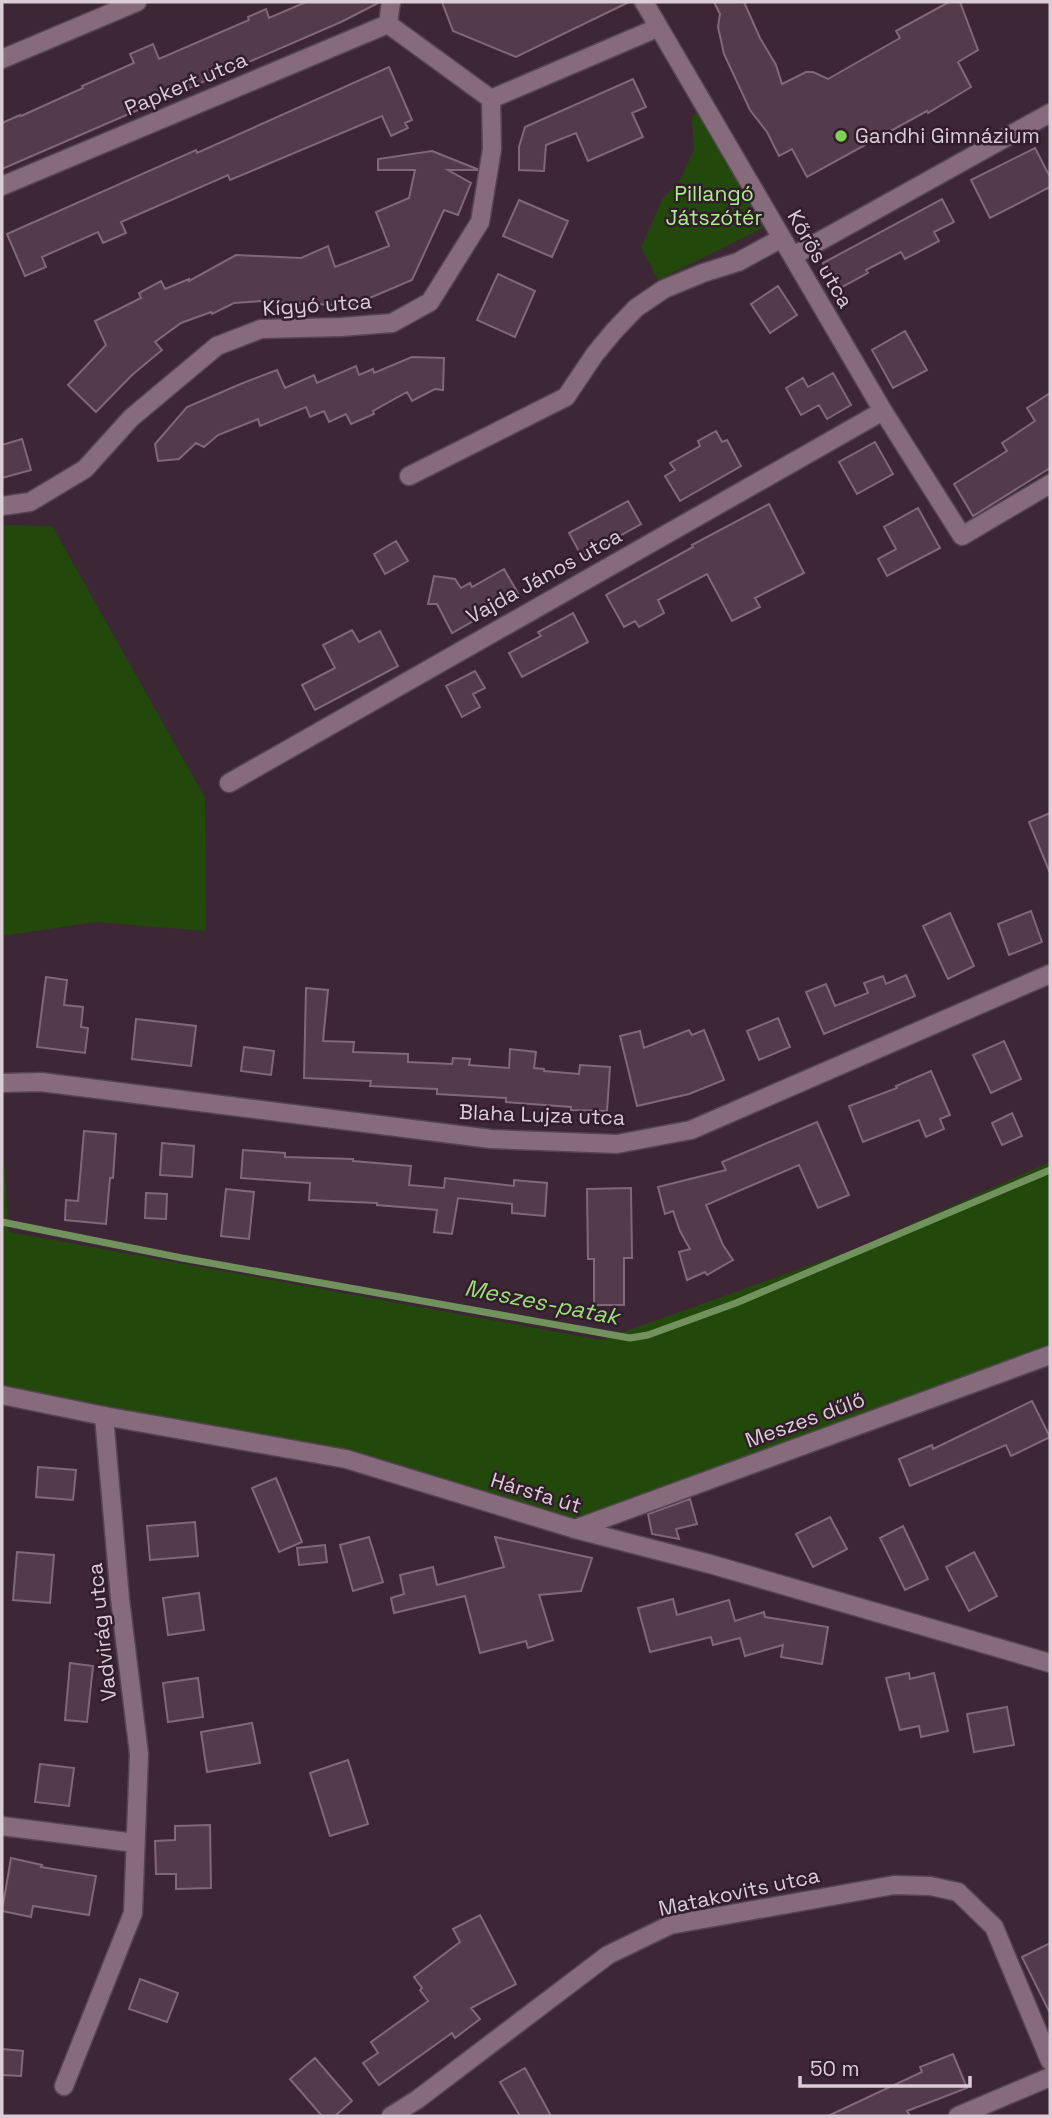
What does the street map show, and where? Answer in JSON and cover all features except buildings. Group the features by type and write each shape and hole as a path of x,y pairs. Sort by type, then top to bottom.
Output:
{"street":[{"path":"2,59 137,2"},
{"path":"391,2 388,24 491,99 657,27"},
{"name":"Kőrös utca","path":"644,2 883,411 962,537 1050,484"},
{"name":"Papkert utca","path":"2,186 388,24"},
{"name":"Kígyó utca","path":"2,506 30,502 85,469 131,418 217,346 261,329 392,323 430,302 480,222 492,149 491,99"},
{"path":"793,256 1050,113"},
{"path":"409,476 566,397 614,331 636,308 664,289 738,262 782,238"},
{"name":"Vajda János utca","path":"229,783 883,411"},
{"name":"Blaha Lujza utca","path":"2,1083 41,1082 491,1139 617,1144 691,1130 1050,974"},
{"name":"Meszes dűlő","path":"575,1529 1050,1355"},
{"name":"Hársfa út","path":"2,1395 346,1459 575,1529 710,1564 1050,1663"},
{"name":"Vadvirág utca","path":"64,2086 133,1913 139,1754 120,1599 104,1416"},
{"path":"2,1826 135,1843"},
{"name":"Matakovits utca","path":"391,2116 418,2099 608,1955 670,1925 894,1885 930,1886 958,1892 994,1927 1050,2061"},
{"path":"958,2116 1050,2077"}],"green space":[{"name":"Pillangó Játszótér","path":"705,108 773,223 658,280 641,247 663,198 678,184 694,150 692,117"},
{"path":"2,525 52,526 205,798 206,931 95,922 2,936"},
{"path":"2,1129 9,1232 601,1340 858,1248 1050,1162 1050,1356 571,1519 2,1387"}],"waterway":[{"name":"Meszes-patak","path":"2,1222 182,1258 630,1338 648,1335 736,1303 1050,1170"}],"place":[{"name":"Gandhi Gimnázium","path":"841,136"}]}
